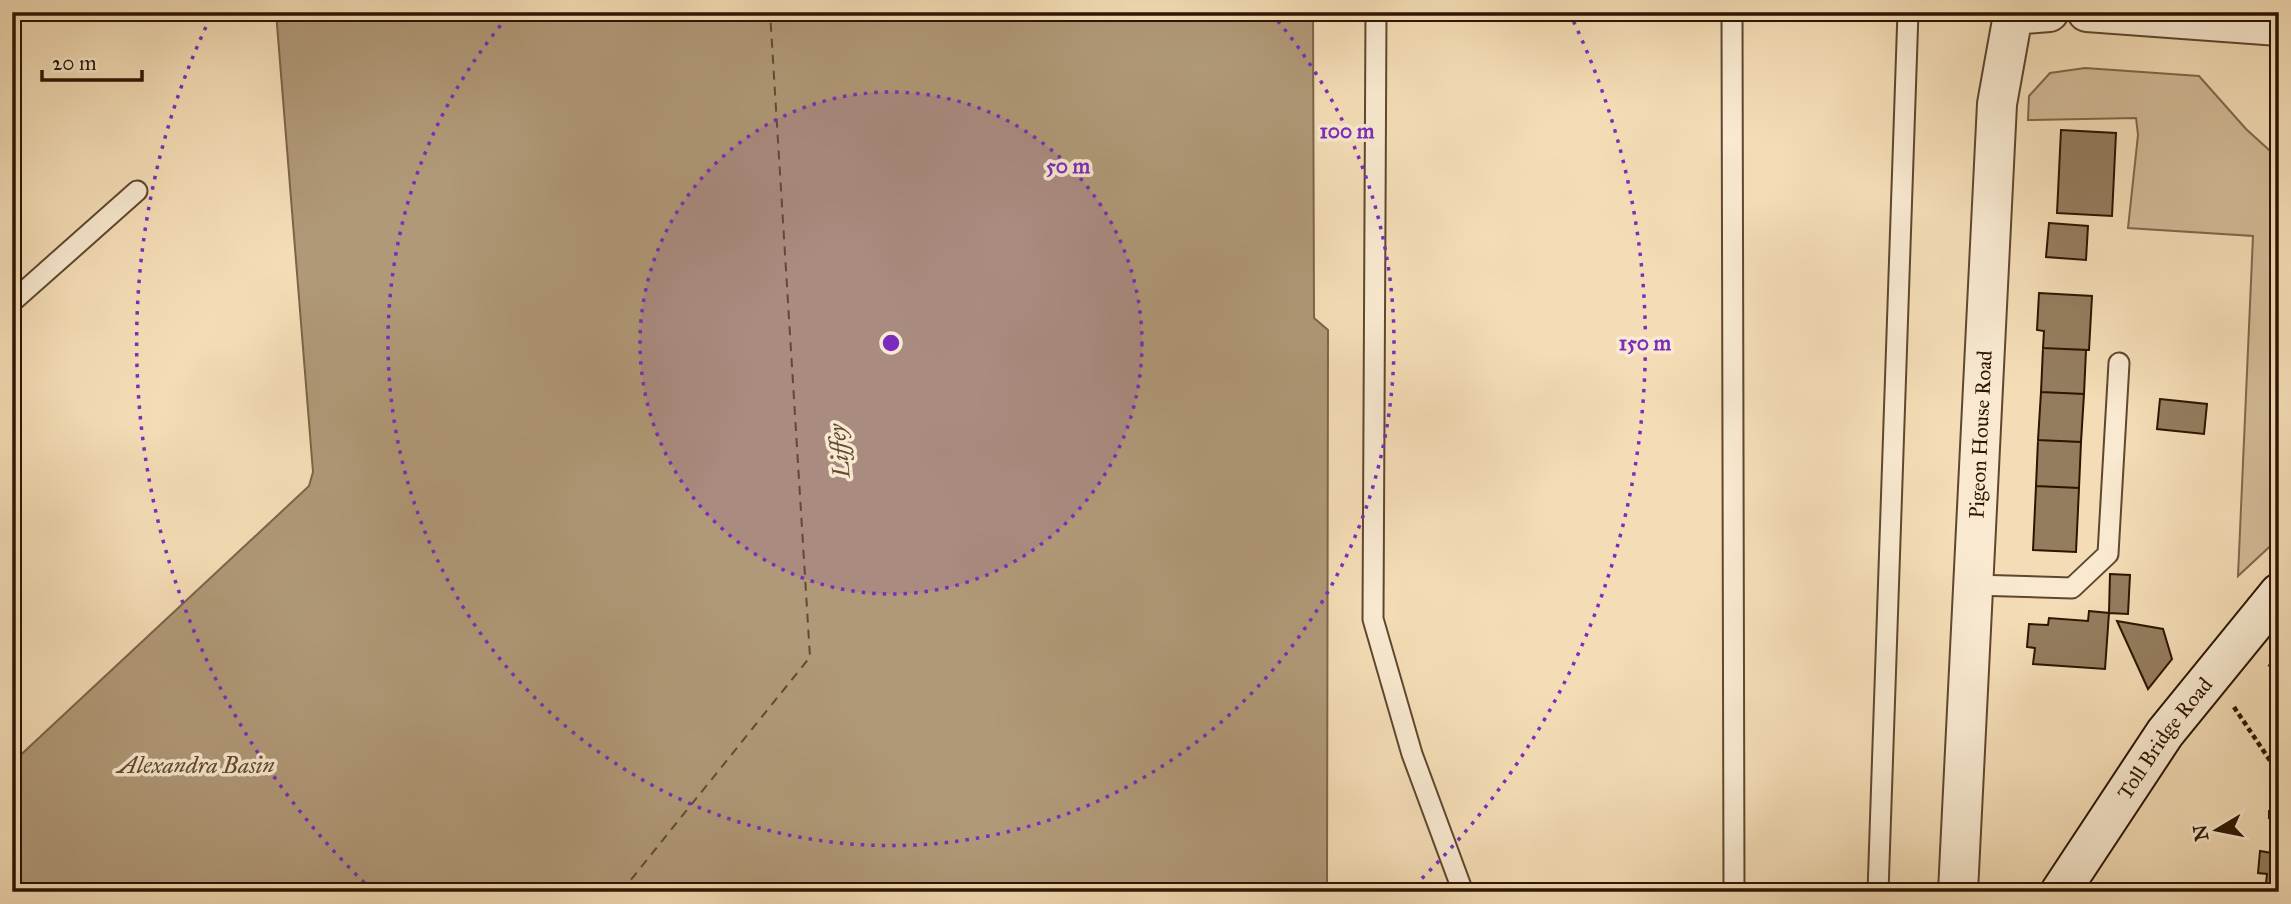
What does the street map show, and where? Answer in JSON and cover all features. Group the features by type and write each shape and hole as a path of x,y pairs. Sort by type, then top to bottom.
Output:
{"street":[{"name":"Pigeon House Road","path":"1958,892 1997,104 2013,15 2049,12"},
{"path":"2087,12 2279,26"},
{"name":"Toll Bridge Road","path":"2060,892 2165,733 2279,593"}],"lane":[{"path":"1376,12 1373,620 1412,754 1463,892"},
{"path":"1732,12 1734,892"},
{"path":"1878,892 1908,12"},
{"path":"12,302 137,191"},
{"path":"1973,585 2072,588 2108,554 2119,363"}],"path":[{"path":"2231,703 2273,765"}],"shaded area":[{"path":"2085,68 2199,76 2246,129 2279,159 2279,538 2238,576 2253,236 2128,228 2138,135 2136,118 2028,120 2029,96 2050,73"}],"water":[{"path":"276,12 1313,12 1314,318 1328,330 1327,892 12,892 12,763 309,486 313,472"}],"building":[{"path":"2061,130 2116,133 2112,216 2057,213"},
{"path":"2049,223 2088,226 2086,260 2046,257"},
{"path":"2039,293 2092,296 2089,350 2043,348 2044,331 2037,330"},
{"path":"2043,348 2086,350 2084,394 2041,392"},
{"path":"2041,392 2084,394 2081,442 2038,440"},
{"path":"2160,399 2207,404 2204,434 2157,429"},
{"path":"2038,440 2081,442 2079,488 2036,486"},
{"path":"2036,486 2079,488 2076,552 2033,550"},
{"path":"2110,574 2130,575 2128,614 2109,613"},
{"path":"2089,611 2109,613 2105,669 2033,664 2035,648 2027,647 2029,624 2048,625 2049,618 2088,621"},
{"path":"2117,621 2163,629 2172,659 2148,689"},
{"path":"2269,811 2279,812 2279,892 2265,892 2267,874 2258,873 2260,851 2272,853 2277,819 2269,818"}],"ferry route":[{"path":"621,892 810,657 770,12"}],"water label":[{"name":"Liffey","path":"839,451"},
{"name":"Alexandra Basin","path":"196,765"}]}
